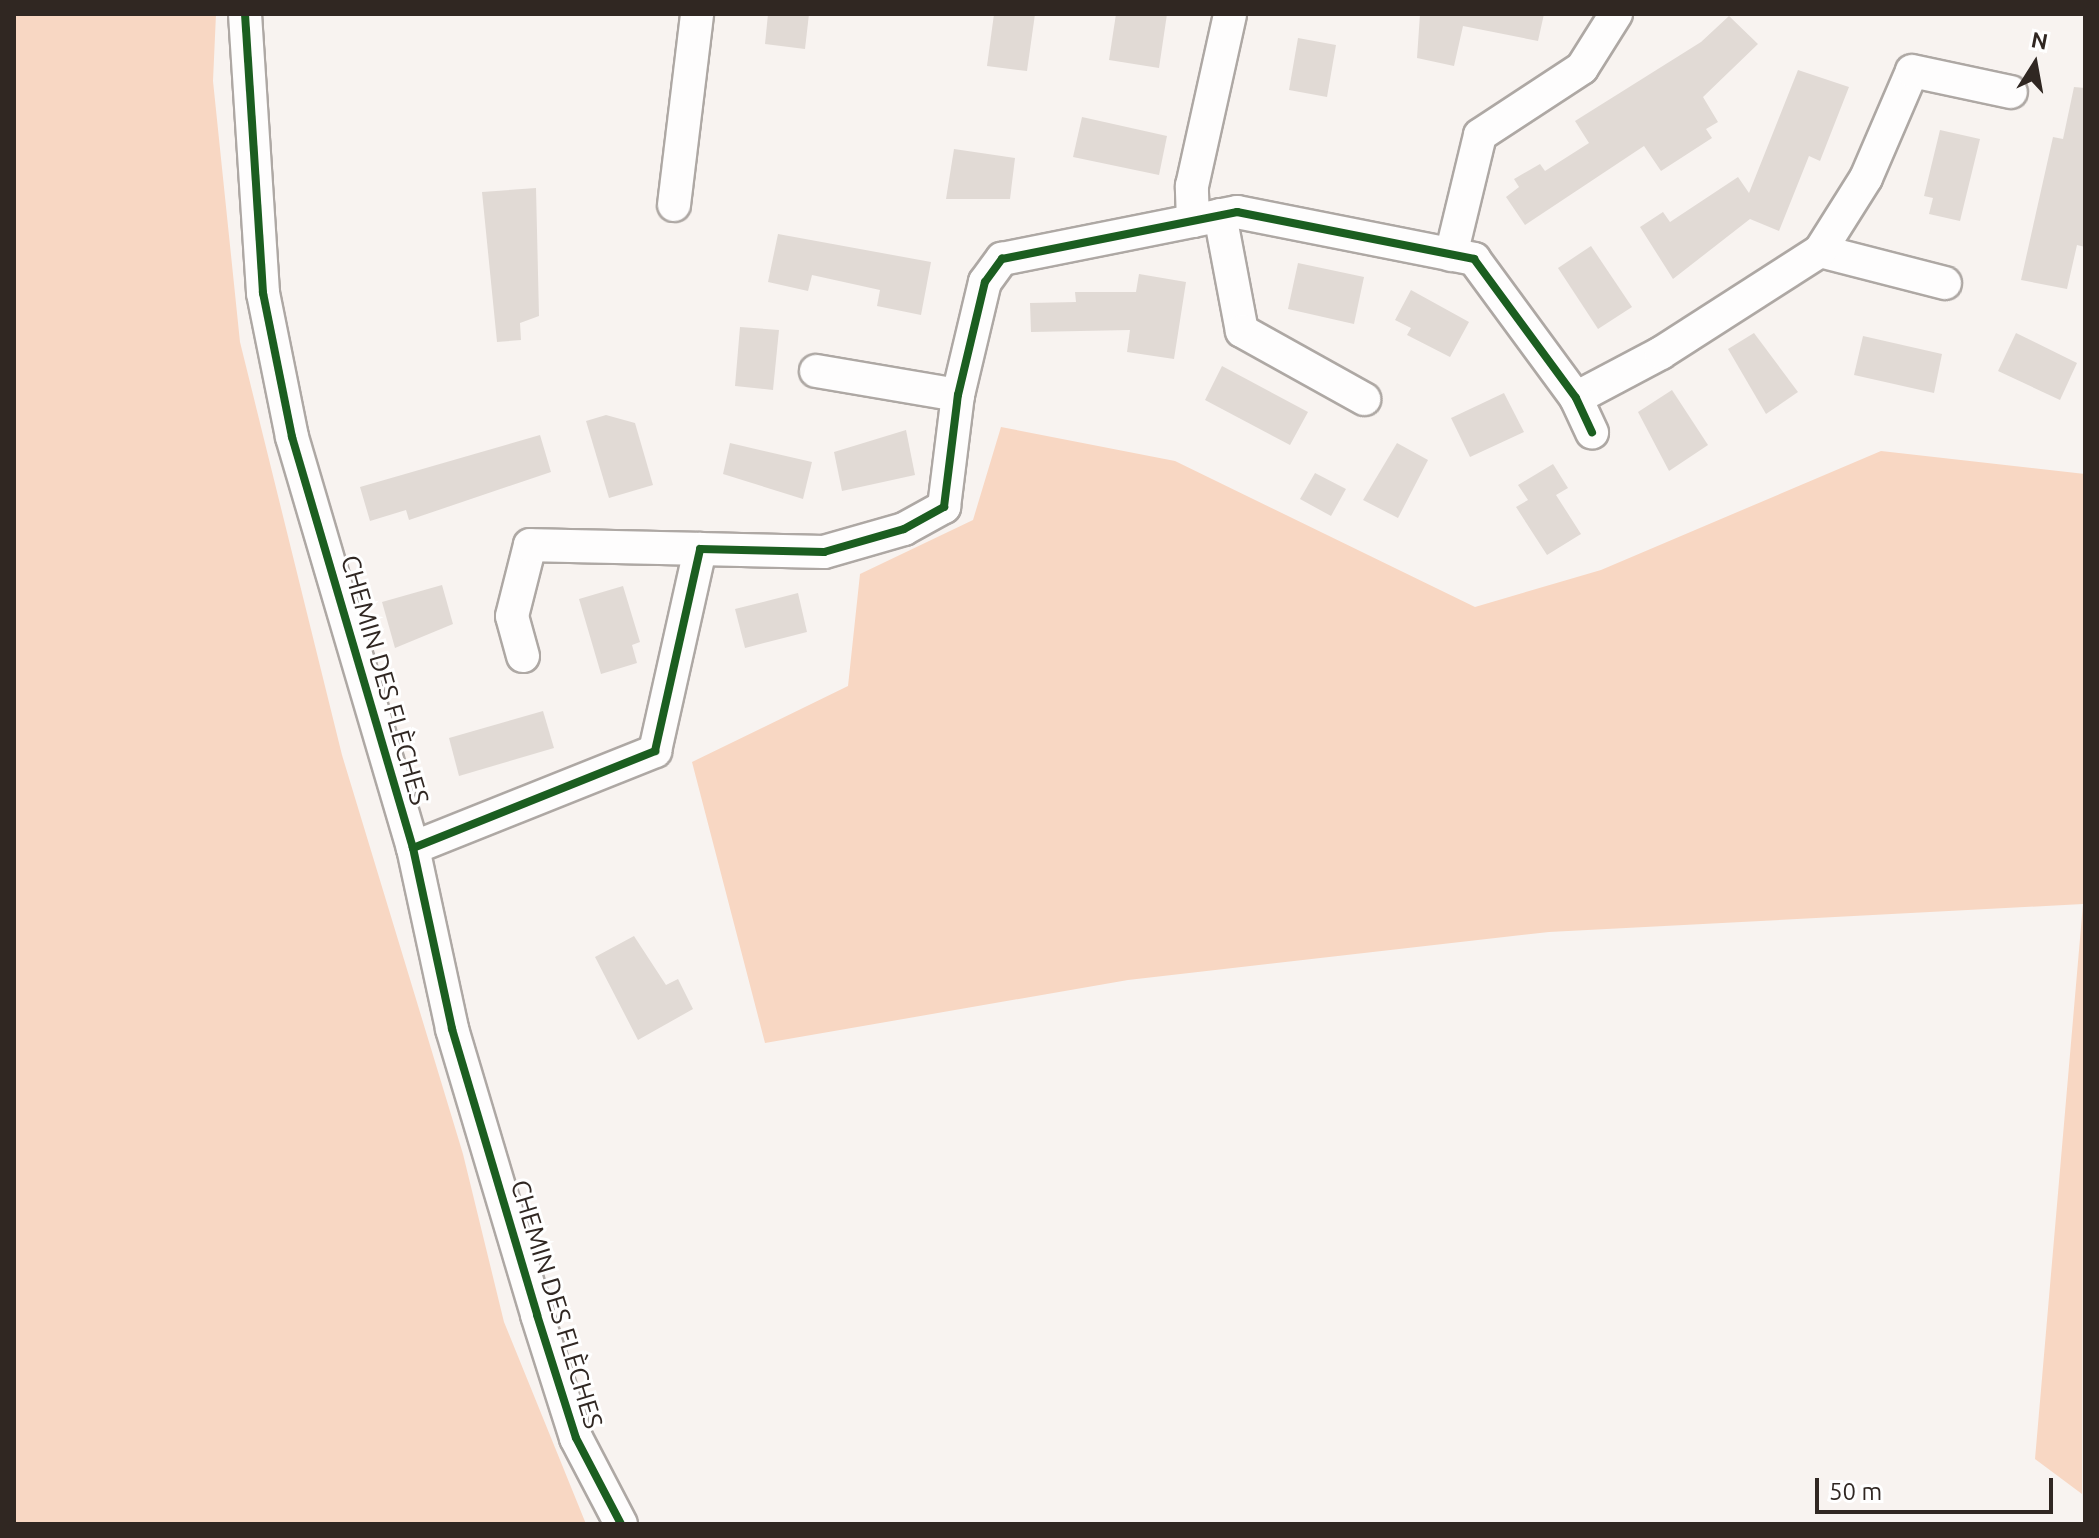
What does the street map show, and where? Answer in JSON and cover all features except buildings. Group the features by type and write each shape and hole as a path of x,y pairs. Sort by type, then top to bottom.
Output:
{"street":[{"name":"CHEMIN DES FLÈCHES","path":"245,14 263,293 292,437 413,848 452,1029 537,1315 576,1438 621,1524"},
{"path":"674,205 697,14"},
{"path":"1230,14 1192,186 1206,218 1242,331 1364,399"},
{"path":"1451,255 1480,135 1582,68 1616,14"},
{"path":"1576,398 1661,353 1820,251 1866,178 1912,71 2011,92"},
{"path":"523,656 512,616 530,545 824,552 904,529 944,507 958,395 985,282 1002,259 1237,212 1474,259 1576,398 1592,432"},
{"path":"1820,251 1945,283"},
{"path":"816,371 958,395"},
{"path":"413,848 655,751 700,549"}],"shaded area":[{"path":"14,14 216,14 213,81 240,342 342,755 463,1154 504,1322 586,1524 14,1524"},
{"path":"1001,427 1175,461 1475,607 1601,570 1881,451 2085,474 2082,1494 2035,1459 2083,904 1549,932 1128,980 765,1043 692,762 848,686 860,574 973,520"}],"cycle path":[{"path":"245,14 263,293 292,437 413,848 452,1029 537,1315 576,1438 621,1524"},
{"path":"413,848 655,751 700,549 824,552 904,529 944,507 958,395 985,282 1002,259 1237,212 1474,259 1576,398 1592,432"}]}
